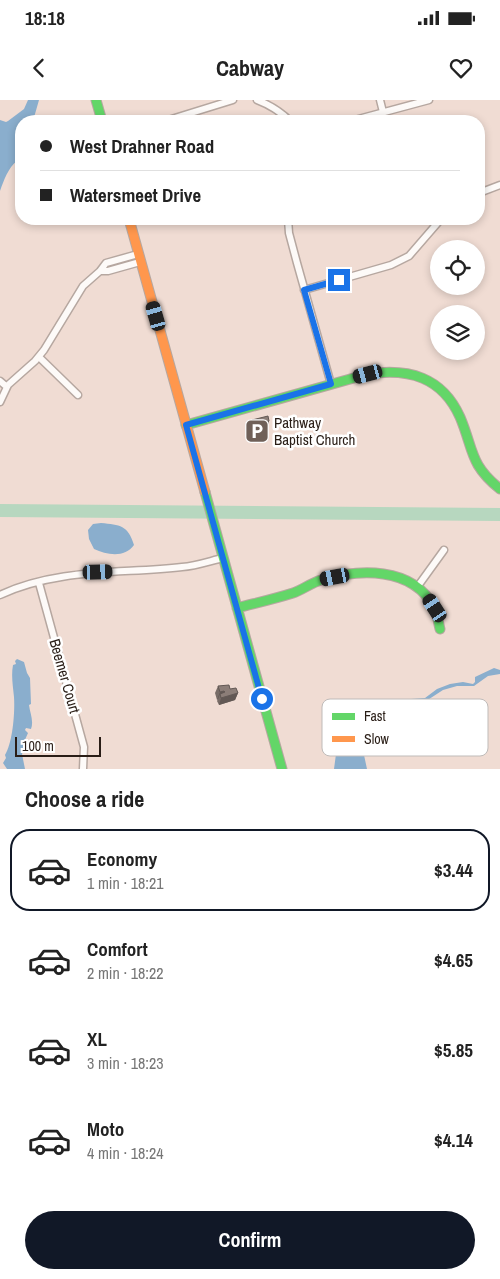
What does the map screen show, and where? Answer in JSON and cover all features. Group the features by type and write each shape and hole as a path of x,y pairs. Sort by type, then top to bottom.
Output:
{"street":[{"path":"96,100 100,115"},
{"path":"184,115 233,100"},
{"path":"257,100 268,104 284,115"},
{"path":"380,100 382,112"},
{"path":"372,115 429,100"},
{"path":"485,191 500,185"},
{"path":"131,225 282,769"},
{"path":"288,225 304,290 331,384"},
{"path":"304,290 391,265 409,256 436,225"},
{"path":"0,402 7,387 39,357 83,286 106,263 139,258"},
{"path":"39,357 78,395"},
{"path":"186,425 374,372 392,370 417,375 442,390 463,424 474,460 485,476 500,489"},
{"path":"0,382 7,387"},
{"path":"418,586 444,550"},
{"path":"0,595 64,576 185,567 224,558"},
{"path":"237,608 290,594 320,580 368,572 388,574 403,578 418,586 435,608 440,629"},
{"name":"Beemer Court","path":"39,583 84,747 83,769"}],"green space":[{"path":"0,504 500,508 500,521 0,517"}],"water":[{"path":"28,100 39,100 35,115 16,115 24,109"},
{"path":"15,116 15,163 7,174 0,191 0,120 8,121"},
{"path":"101,523 122,527 129,533 134,545 121,554 104,553 94,549 89,539 88,530 93,524"},
{"path":"17,659 24,662 30,678 31,704 29,705 32,723 31,729 26,728 25,730 28,733 22,754 25,769 7,769 3,763 6,758 5,755 13,726 12,673 13,665 16,664 15,661"},
{"path":"494,668 500,670 500,674 488,676 474,686 457,686 443,690 429,699 411,699 425,698 437,689 450,684 463,682 473,684 475,677"},
{"path":"336,756 364,756 367,769 334,769"}],"building":[{"path":"268,416 269,421 254,426 252,420"},
{"path":"229,685 230,689 236,688 238,693 221,698 220,694 225,692 220,692 218,686"}],"traffic: fast":[{"path":"96,100 100,115"},
{"path":"186,425 368,374 383,372 410,374 434,384 453,403 477,464 500,489"},
{"path":"205,492 282,769"},
{"path":"237,608 293,593 317,581 336,576 368,573 383,574 412,584 424,594 435,609 440,629"}],"traffic: slow":[{"path":"131,225 205,492"}],"place":[{"name":"Pathway Baptist Church","path":"257,431"}],"route":[{"path":"262,699 186,425 331,384 304,290 339,280"}]}
